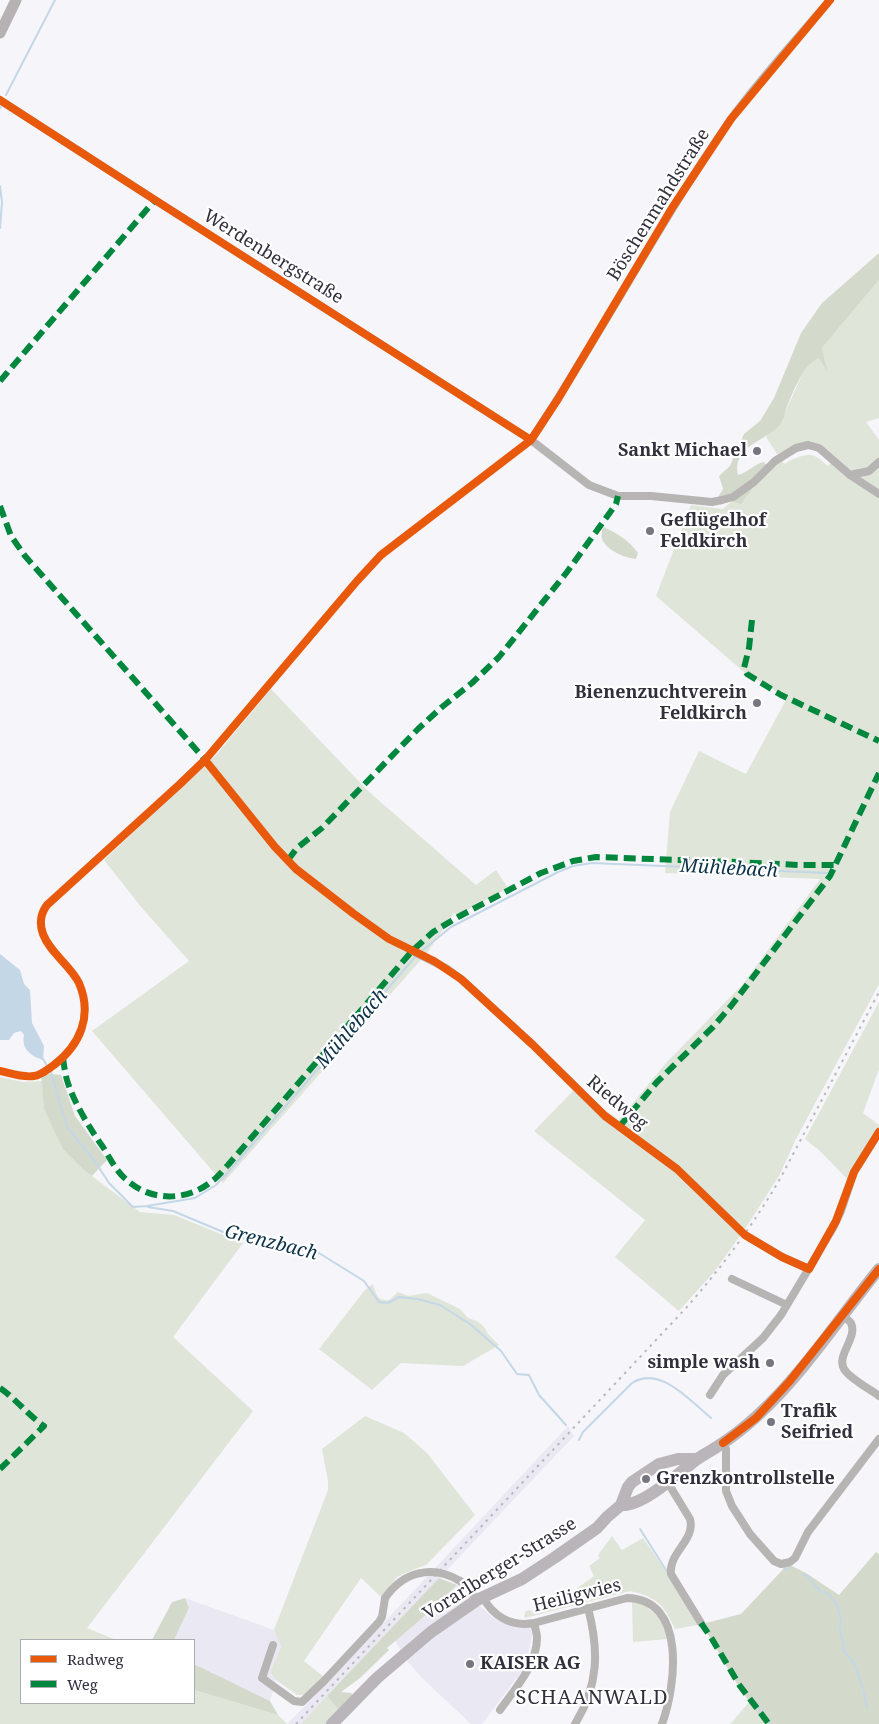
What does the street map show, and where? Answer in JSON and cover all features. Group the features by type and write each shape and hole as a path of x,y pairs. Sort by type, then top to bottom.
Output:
{"main road":[{"path":"697,1459 678,1459 659,1464 632,1482 628,1487 622,1505 627,1506 639,1501 668,1483 697,1459 723,1444 756,1418 803,1366 879,1269"},
{"name":"Vorarlberger-Strasse","path":"332,1724 400,1657 430,1632 480,1598 522,1579 554,1558 597,1528 622,1505"}],"street":[{"path":"0,33 16,0"},
{"name":"Böschenmahdstraße","path":"531,440 558,399 672,208 731,119 830,0"},
{"name":"Werdenbergstraße","path":"0,100 531,440 589,485 604,492 618,496 651,496 712,502 722,500 733,497 754,482 775,461 796,448 808,445 818,448 850,475"},
{"path":"850,475 869,471 879,462"},
{"path":"863,473 864,485"},
{"path":"850,475 879,494"},
{"name":"Riedweg","path":"416,953 446,968 461,979 533,1045 605,1116 677,1169 745,1234 782,1257 808,1269"},
{"path":"710,1395 723,1375 763,1338 787,1305 836,1221 854,1172 879,1132"},
{"path":"732,1279 787,1305"},
{"path":"842,1315 850,1322 852,1330 842,1362 843,1368 879,1396"},
{"path":"723,1444 726,1449 726,1491 732,1506 750,1534 774,1561 781,1564 790,1562 794,1558 808,1532 879,1439"},
{"path":"668,1483 692,1525 691,1532 671,1569 672,1574 701,1623"},
{"name":"Heiligwies","path":"272,1645 262,1678 294,1701 302,1702 379,1622 386,1598 399,1582 416,1574 444,1573 468,1587 495,1614 503,1619 519,1624 534,1623 627,1598 635,1598 654,1606 664,1616 670,1630 672,1666 670,1692 662,1724"},
{"path":"575,1724 588,1698 595,1669 595,1636 588,1608"},
{"path":"500,1710 524,1676 534,1654 537,1636 534,1623"}],"shaded area":[{"path":"879,280 879,418 866,422 879,440 879,984 796,1139 779,1176 745,1229 714,1272 679,1311 615,1257 645,1220 534,1131 575,1089 619,1120 666,1063 743,984 820,879 665,873 670,812 699,751 746,774 787,698 744,672 656,596 691,505 723,509 760,476 781,461 785,464 793,459 812,455 828,466 831,463 819,447 795,448 777,454 766,437 783,421 803,373 814,359 819,357 826,369 822,348"},
{"path":"271,689 368,791 476,885 496,870 508,888 458,915 454,913 427,953 223,1183 92,1031 189,961 142,908 104,860 216,755"},
{"path":"879,1002 879,1069 863,1113 879,1125 879,1130 847,1179 820,1151 805,1139"},
{"path":"0,1077 23,1082 42,1081 44,1109 85,1171 140,1212 174,1215 243,1243 173,1337 253,1411 87,1628 114,1639 20,1639 20,1704 195,1704 195,1690 278,1715 287,1724 0,1724"},
{"path":"373,1284 379,1298 385,1300 389,1300 398,1292 408,1296 427,1293 460,1309 468,1318 477,1321 499,1345 463,1366 401,1363 372,1390 319,1349 365,1290"},
{"path":"365,1416 404,1433 427,1453 475,1515 426,1565 397,1577 382,1595 380,1596 361,1578 304,1661 324,1677 304,1695 297,1695 276,1680 270,1672 281,1647 274,1630 328,1490 322,1449"},
{"path":"568,1426 574,1436 301,1724 287,1724 317,1694"},
{"path":"612,1536 622,1550 643,1538 702,1624 675,1629 659,1603 647,1596 630,1591 525,1618 526,1611 530,1610 533,1613 562,1594 565,1597 594,1576 589,1566 600,1558 598,1555"},
{"name":"KAISER AG","path":"457,1585 493,1618 511,1626 530,1628 532,1633 526,1666 482,1724 471,1724 422,1678 408,1662 395,1641"},
{"path":"185,1598 274,1630 281,1647 270,1672 276,1680 270,1701 195,1664 195,1639 174,1639 189,1608"},
{"path":"632,1602 643,1604 661,1618 668,1639 633,1642"},
{"path":"327,1696 339,1710 327,1724 301,1724"},
{"path":"749,1702 764,1724 730,1724 732,1722"}],"green space":[{"path":"879,253 879,280 822,348 827,371 819,358 808,366 795,388 781,424 743,452 738,462 737,470 738,475 764,462 768,467 741,504 718,497 723,489 719,476 730,466 744,434 760,421 774,398 801,333 822,303"},
{"path":"603,527 618,534 631,544 638,553 636,559 621,555 607,547 602,539"},
{"path":"41,1073 61,1075 75,1116 107,1160 92,1176 63,1149 44,1109"},
{"path":"876,1552 879,1554 879,1724 764,1724 732,1676 702,1624 741,1614 788,1564 806,1573 839,1595"},
{"path":"439,1578 457,1585 387,1648 389,1650 360,1678 341,1692 351,1693 353,1696 339,1710 327,1696"},
{"path":"185,1598 189,1608 174,1639 153,1639 172,1602"},
{"path":"195,1664 270,1701 278,1715 195,1690"}],"water":[{"path":"0,954 20,970 24,984 30,990 32,1023 44,1046 43,1060 28,1051 23,1040 24,1035 21,1031 14,1033 9,1040 0,1040"}],"waterway":[{"path":"6,95 55,0"},
{"path":"0,186 2,202 0,228"},
{"name":"Mühlebach","path":"419,953 451,927 573,866 592,863 827,873"},
{"name":"Mühlebach","path":"43,1059 51,1072 67,1127 96,1163 109,1183 133,1207 195,1198 216,1185 231,1169 416,956"},
{"name":"Grenzbach","path":"148,1207 173,1211 228,1234 284,1250 302,1250 319,1253 364,1281 379,1302 388,1303 399,1297 440,1305 470,1324 501,1351 517,1374 529,1375 539,1395 566,1425"},
{"path":"579,1440 583,1432 632,1383 643,1379 653,1378 674,1387 711,1418"},
{"name":"Grenzbach","path":"640,1529 668,1573"},
{"path":"784,1568 788,1569"},
{"path":"803,1574 820,1591 827,1593 836,1603 841,1618 840,1631 844,1646 843,1650 856,1666 867,1708"},
{"name":"Grenzbach","path":"755,1702 771,1724"}],"railway":[{"path":"296,1724 686,1308 712,1277 749,1228 781,1177 879,992"}],"marked path":[{"path":"0,381 155,200"},
{"path":"288,860 297,848 322,828 418,729 499,657 567,572 616,504 618,496"},
{"path":"0,506 11,536 25,556 208,763"},
{"path":"752,620 749,648 744,668 747,674 781,695 879,741"},
{"path":"619,1127 657,1082 713,1027 731,1006 830,876 879,773"},
{"path":"63,1058 67,1080 78,1106 120,1174 148,1193 159,1196 181,1195 202,1188 228,1165 412,951 433,932 541,873 573,861 596,857 835,865"},
{"path":"0,1388 44,1426 0,1469"},
{"path":"701,1623 740,1686 769,1724"}],"cycle path":[{"path":"0,1071 25,1076 34,1076 42,1073 63,1057 71,1048 82,1029 85,1007 79,983 71,970 50,947 43,934 41,918 47,905 205,760 381,555 531,440 558,399 672,208 731,119 830,0"},
{"path":"0,100 531,440"},
{"path":"205,760 275,847 296,869 389,939 434,961 461,979 533,1045 605,1116 677,1169 745,1235 782,1257 809,1269 836,1221 854,1172 879,1132"},
{"path":"723,1443 756,1418 789,1382 879,1269"}],"place":[{"name":"Sankt Michael","path":"757,451"},
{"name":"Geflügelhof Feldkirch","path":"650,531"},
{"name":"Bienenzuchtverein Feldkirch","path":"757,703"},
{"name":"simple wash","path":"770,1363"},
{"name":"Trafik Seifried","path":"771,1422"},
{"name":"Grenzkontrollstelle","path":"646,1479"},
{"name":"KAISER AG","path":"470,1664"}],"district":[{"name":"SCHAANWALD","path":"592,1698"}]}
